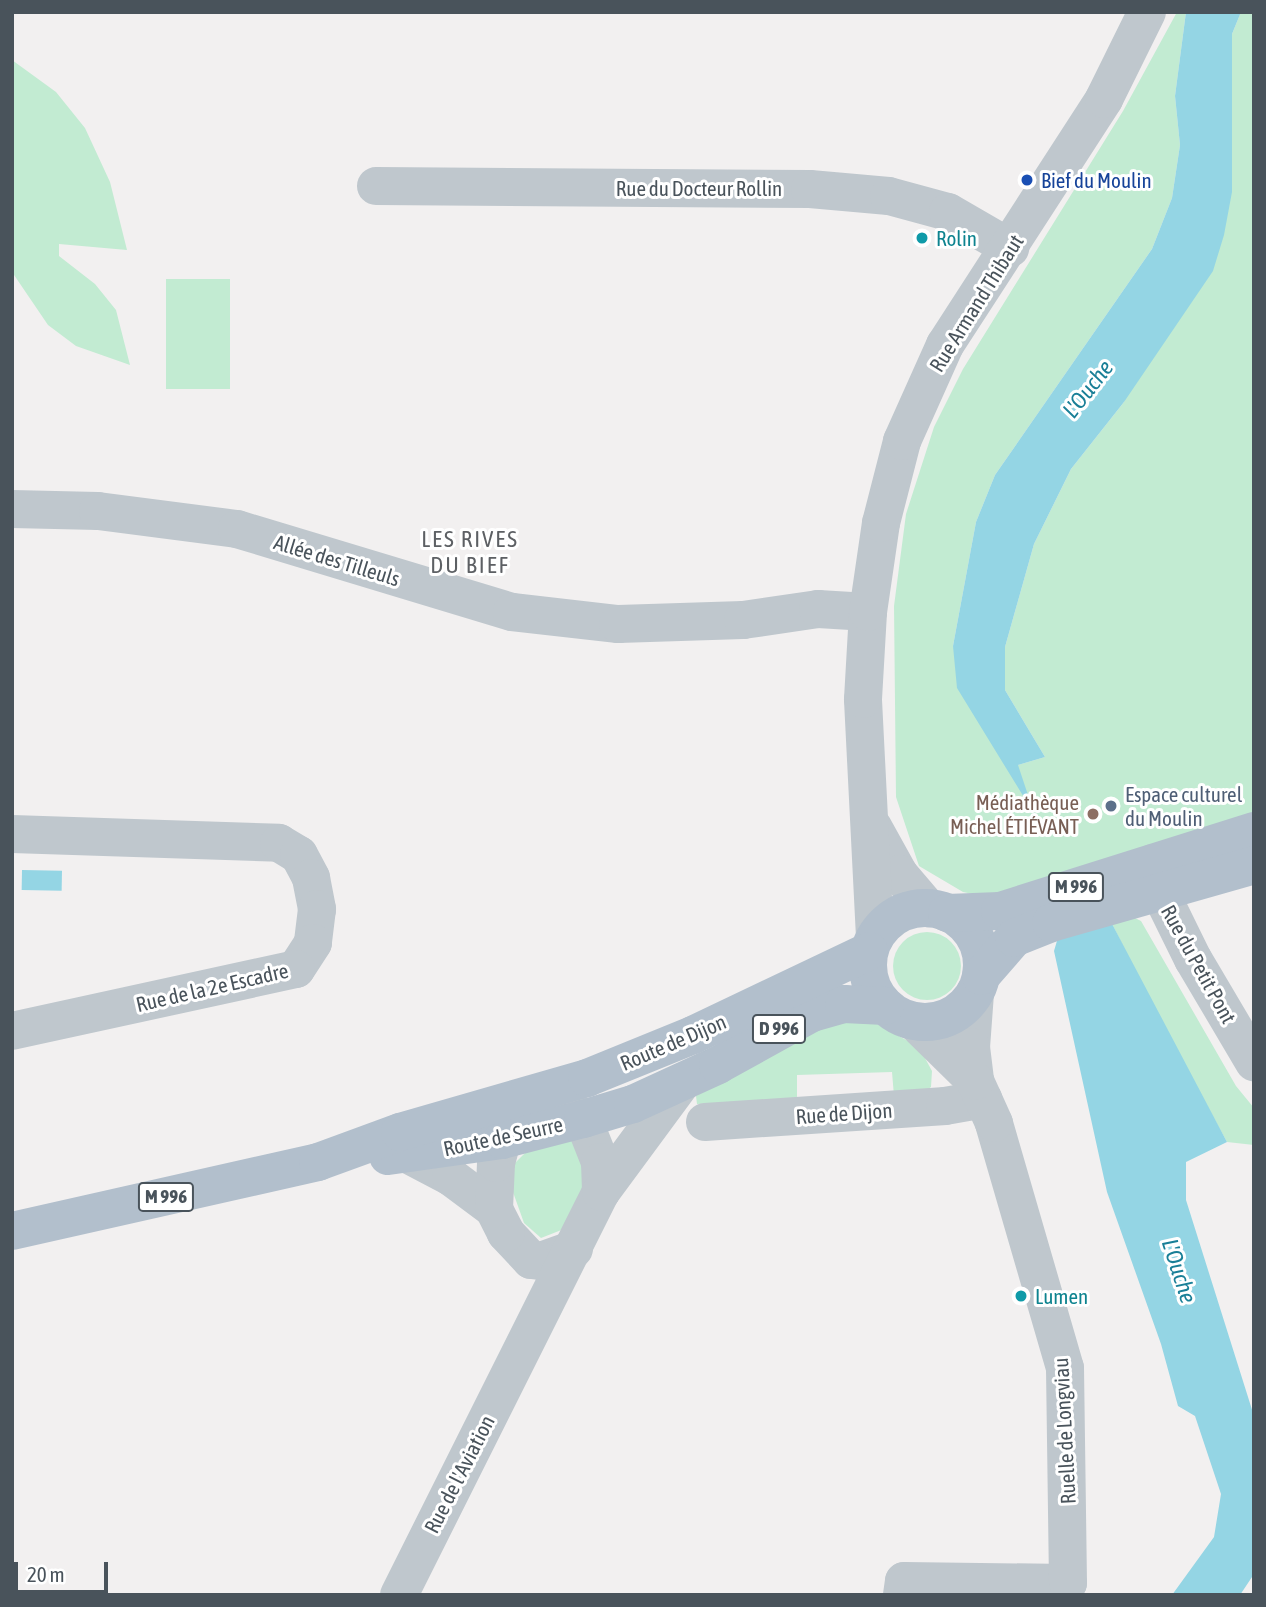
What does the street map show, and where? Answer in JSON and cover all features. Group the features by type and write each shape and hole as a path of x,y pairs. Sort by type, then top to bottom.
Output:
{"main road":[{"name":"M 996","path":"938,911 1007,925 1156,877 1254,831"},
{"name":"M 996","path":"1156,877 1254,865"},
{"path":"978,984 975,939 938,911 898,915 872,944 870,981 900,1014 949,1017 978,984 1007,925"},
{"name":"Route de Dijon","path":"468,1114 522,1099 650,1054 872,944"},
{"name":"Route de Dijon","path":"681,1082 812,1013 844,1004 900,1014"},
{"name":"Route de Seurre","path":"318,1162 407,1154 502,1140 583,1119 681,1082"},
{"name":"Route de Seurre","path":"12,1231 318,1162 468,1114"}],"street":[{"name":"Rue Armand Thibaut","path":"872,944 870,882 873,827 863,699 868,612 881,523 902,440 945,345 1104,99 1147,12"},
{"name":"Rue du Docteur Rollin","path":"376,186 810,189 889,196 948,212 1010,248"},
{"name":"Allée des Tilleuls","path":"12,509 99,511 237,529 512,612 618,624 743,620 818,609 868,612"},
{"name":"Rue Armand Thibaut","path":"873,827 899,874 938,911"},
{"name":"Rue de la 2e Escadre","path":"12,834 279,843 299,855 311,878 317,909 313,943 296,969 12,1031"},
{"name":"Rue du Petit Pont","path":"1156,877 1254,1062"},
{"name":"Ruelle de Longviau","path":"902,1595 904,1581 1068,1583 1065,1368 1019,1201 979,1090 971,1047 978,984"},
{"name":"Ruelle de Longviau","path":"900,1014 979,1090"},
{"path":"520,1251 541,1261 574,1249 601,1192 681,1082"},
{"name":"Rue de Dijon","path":"705,1122 945,1106 979,1090"},
{"path":"494,1209 502,1140 522,1099 563,1105 583,1119 600,1161 601,1192"},
{"path":"407,1154 451,1177 494,1209 520,1251 527,1299 520,1354"},
{"name":"Rue de l'Aviation","path":"399,1595 574,1249"}],"green space":[{"path":"1177,12 1186,12 1175,96 1180,145 1172,198 1152,249 995,475 976,522 953,646 1018,765 1045,757 1005,690 1005,647 1034,544 1071,469 1124,402 1231,86 1232,34 1241,12 1254,12 1254,813 1098,874 982,896 963,892 919,866 896,797 894,606 906,514 934,427 963,369 1123,111"},
{"path":"12,60 56,92 85,128 110,182 127,250 59,244 59,256 95,284 116,310 130,365 76,346 48,325 12,272"},
{"path":"166,279 230,279 230,389 166,389"},
{"path":"1131,916 1141,921 1236,1086 1254,1108 1254,1145 1227,1142 1164,1027 1110,920"},
{"path":"927,932 940,935 951,942 958,953 961,966 958,979 951,990 940,997 927,1000 914,997 903,990 896,979 893,966 896,953 903,942 914,935"},
{"path":"820,1020 875,1023 919,1047 932,1071 931,1087 923,1093 894,1096 892,1072 797,1075 797,1099 697,1104 696,1096"},
{"path":"554,1137 575,1141 586,1171 580,1200 564,1229 541,1238 524,1223 509,1181 514,1164 527,1151"}],"water":[{"name":"L'Ouche","path":"1186,12 1241,12 1232,34 1232,192 1224,235 1213,271 1124,402 1071,469 1034,544 1005,647 1005,690 1045,757 1018,765 1029,798 1025,799 957,688 953,646 976,522 995,475 1152,249 1172,198 1180,145 1175,96"},
{"path":"22,870 62,871 62,891 22,890"},
{"name":"L'Ouche","path":"1110,920 1227,1142 1186,1162 1186,1200 1254,1416 1254,1574 1240,1595 1172,1595 1214,1537 1221,1494 1195,1416 1178,1406 1161,1344 1107,1192 1054,951 1059,934"}],"place":[{"name":"Bief du Moulin","path":"1027,180"},
{"name":"Rolin","path":"922,238"},
{"name":"Espace culturel du Moulin","path":"1111,806"},
{"name":"Médiathèque Michel ÉTIÉVANT","path":"1093,814"},
{"name":"Lumen","path":"1021,1296"}],"district":[{"name":"LES RIVES DU BIEF","path":"470,552"}]}
